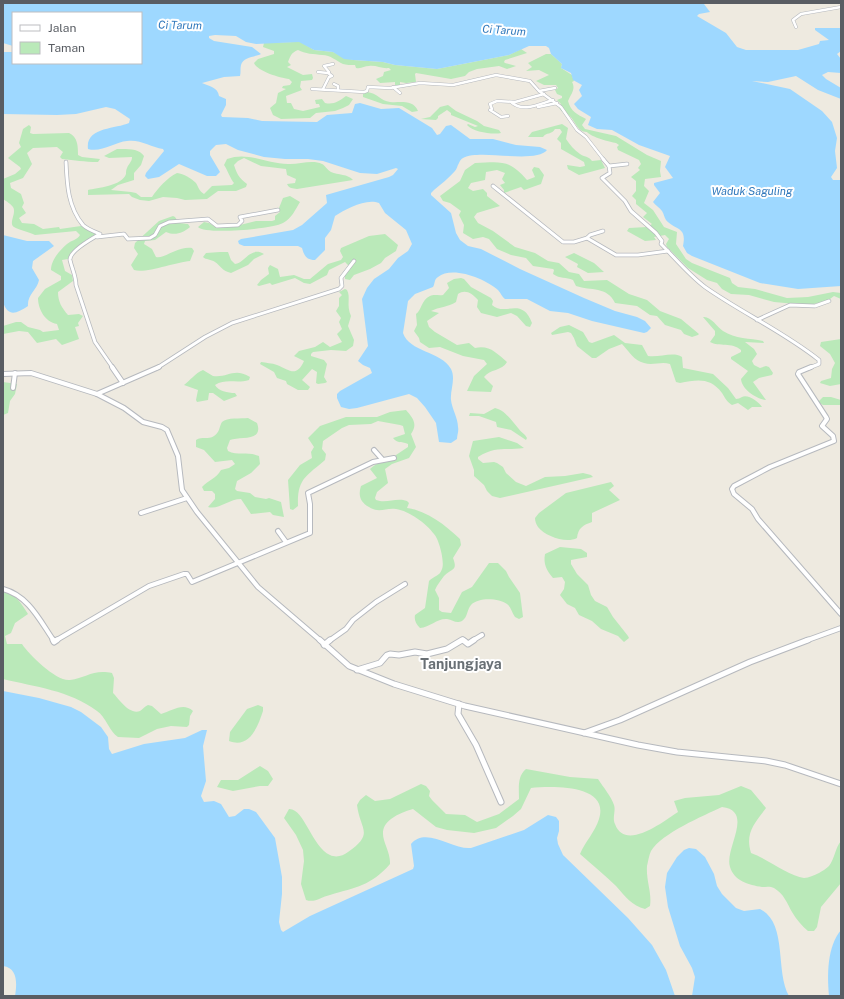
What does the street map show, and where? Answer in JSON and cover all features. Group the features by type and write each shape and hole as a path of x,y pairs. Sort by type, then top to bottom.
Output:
{"street":[{"path":"796,27 792,20 799,15 841,7"},
{"path":"322,94 322,89 329,77 332,76 324,66 333,64"},
{"path":"318,72 329,73"},
{"path":"312,89 364,92 368,87 393,87 420,83 454,85 498,75 532,82 539,91 557,103 570,118 577,130 586,137 609,166 610,173 602,179 625,201 631,211 656,233 662,241 661,244 668,252 704,286 757,320 800,344 819,361 819,364 799,372 798,374 826,417 827,419 822,426 835,439 833,442 770,467 734,486 732,489 734,494 752,509 763,525 841,614"},
{"path":"532,82 534,77"},
{"path":"334,84 338,86 338,90"},
{"path":"393,87 400,93"},
{"path":"539,91 555,88"},
{"path":"508,116 502,117 490,110 492,109 490,105 492,102 511,102 544,94"},
{"path":"511,102 516,107 523,108 553,100"},
{"path":"538,107 557,103"},
{"path":"66,162 68,197 84,226 100,233 75,251 70,258 76,276 76,285 95,342 123,382"},
{"path":"609,166 627,164"},
{"path":"492,186 563,242 574,242 603,231"},
{"path":"94,238 121,234 124,234 128,239 149,238 155,235 160,226 169,222 208,218 217,226 238,224 242,221 240,218 243,216 278,210"},
{"path":"587,238 612,254 619,255 634,253 638,256 645,253 668,252"},
{"path":"97,394 167,363 204,337 232,323 339,289 342,286 341,278 354,262"},
{"path":"757,320 790,305 815,306 829,301"},
{"path":"13,388 15,373"},
{"path":"3,374 31,373 97,394 124,408 143,422 162,427 166,430 178,456 182,490 238,564 258,587 346,664 357,670 394,684 458,704 584,733 677,752 766,761 791,767 841,784"},
{"path":"374,450 382,459"},
{"path":"3,589 12,591 22,598 36,615 54,642 148,586 184,574 187,574 192,582 310,533 310,504 308,493 373,462 382,459 394,458"},
{"path":"141,513 187,498"},
{"path":"278,531 286,542"},
{"path":"324,645 346,629 353,620 376,602 405,584"},
{"path":"584,733 620,720 750,662 841,628"},
{"path":"357,670 380,663 390,654 399,655 415,652 427,654 447,649 463,640 468,644 482,635"},
{"path":"458,704 458,714 466,725 490,773 501,802"}],"green space":[{"path":"301,42 314,50 333,52 353,60 383,62 395,65 437,69 509,55 521,49 527,53 505,60 505,63 516,66 507,69 499,66 477,69 469,72 465,76 451,79 416,73 416,82 400,82 400,85 395,85 395,82 380,83 376,79 383,76 384,72 391,70 389,68 367,66 356,68 355,65 343,64 325,55 307,53 298,50 292,54 288,62 291,65 287,67 303,75 312,74 313,78 312,80 301,81 300,87 302,90 286,96 287,103 291,103 294,109 303,111 320,107 319,104 316,104 315,100 322,99 325,103 334,103 346,96 353,99 349,105 343,108 335,111 316,113 310,118 281,119 273,115 270,108 276,103 278,93 286,89 282,88 283,86 290,85 292,82 289,79 275,76 259,69 254,63 258,59 274,54 274,51 263,47 264,43"},
{"path":"546,54 551,54 562,64 561,68 572,75 574,81 572,82 573,89 568,101 569,105 577,114 586,119 582,125 585,129 616,136 647,155 661,161 661,177 645,179 644,186 649,191 644,203 653,210 664,227 677,232 676,244 686,259 692,263 730,278 732,283 738,287 755,289 787,298 808,297 833,292 841,293 841,299 834,296 826,302 807,305 774,302 749,295 731,294 722,289 717,283 707,280 688,268 667,247 666,244 669,239 665,235 654,237 656,240 645,241 627,231 629,228 647,227 652,224 643,217 647,213 636,204 636,200 632,196 636,191 636,181 631,177 640,170 638,168 641,164 639,160 618,150 617,147 619,145 616,143 580,130 572,118 559,108 561,104 557,100 562,98 562,96 557,94 555,90 558,88 556,85 544,85 536,81 549,75 539,70 526,71 532,67 528,63"},
{"path":"367,92 390,102 410,103 416,107 418,111 412,112 402,106 383,104 363,97 363,94"},
{"path":"448,105 484,126 499,130 501,133 497,134 478,131 467,125 468,124 475,127 478,126 451,115 451,113 447,110 438,116 436,120 421,119 430,117 440,107"},
{"path":"562,124 568,128 566,139 574,149 592,161 601,160 605,168 579,175 568,169 567,165 580,167 585,166 584,162 561,149 561,143 557,139 562,132 560,129 555,129 543,137 528,137 532,132"},
{"path":"29,125 31,127 30,133 33,134 69,133 76,140 78,155 82,157 100,159 98,162 62,159 60,157 63,152 57,147 33,148 27,153 32,164 23,178 10,183 11,188 21,194 24,203 22,207 26,213 19,218 22,223 34,224 43,229 59,227 60,229 81,226 96,234 71,253 68,259 62,260 65,271 72,275 73,281 58,292 60,302 68,315 79,314 83,316 78,323 79,326 75,327 79,339 62,345 56,339 37,343 28,332 19,331 3,334 3,326 16,322 21,322 28,327 43,332 59,330 57,324 49,321 41,311 38,298 45,289 61,280 61,276 51,270 51,266 56,256 62,249 80,235 76,231 35,235 12,225 14,209 3,199 3,179 15,174 21,169 8,158 21,147 19,143 23,129"},
{"path":"117,149 136,150 144,156 141,165 134,173 134,180 118,185 111,190 136,193 141,197 152,197 163,184 177,173 192,179 200,191 204,194 212,186 232,185 234,183 224,165 227,159 242,156 288,164 314,162 323,165 331,172 346,176 353,180 297,189 289,187 287,184 295,183 296,179 287,175 286,169 261,166 244,158 234,165 239,176 247,184 246,187 236,191 218,191 207,199 185,200 163,197 149,201 140,200 129,194 88,195 88,190 115,184 124,178 132,157 109,158 104,156"},
{"path":"475,163 504,163 515,168 527,180 535,177 532,170 534,167 539,168 544,175 541,184 524,190 521,187 504,193 504,190 500,185 505,183 502,179 505,173 497,170 486,172 485,180 471,183 468,188 473,191 483,189 487,193 487,196 500,206 477,213 474,217 478,223 493,231 515,247 535,253 548,261 559,263 569,272 579,274 584,281 607,280 629,294 647,300 660,311 681,319 699,334 692,337 684,334 681,330 665,325 657,316 650,315 637,306 615,303 608,294 603,291 576,286 573,280 558,277 553,274 553,269 533,266 526,258 511,255 497,249 489,239 483,237 473,239 463,233 464,225 459,215 461,211 450,203 443,201 440,196 460,181 465,170"},
{"path":"290,196 300,202 289,219 283,223 253,229 225,231 213,231 198,227 204,222 216,227 240,225 256,221 275,220 275,216 280,212 279,208 283,198"},
{"path":"173,216 179,223 188,224 190,227 179,233 173,234 166,232 155,240 145,241 144,244 152,249 156,257 163,256 176,250 192,248 194,251 190,261 153,269 139,271 134,270 131,265 138,254 134,248 135,243 159,221"},
{"path":"385,234 398,245 396,251 385,258 381,263 354,275 350,280 345,279 345,275 350,267 345,262 329,270 327,275 310,284 304,283 295,278 272,285 270,283 259,286 257,285 269,274 268,268 270,265 278,269 280,277 294,275 304,279 310,279 328,264 341,260 343,257 340,251 341,248 369,236"},
{"path":"228,252 231,260 235,264 239,263 251,253 259,252 264,254 254,259 248,265 231,273 224,270 213,261 203,257 206,253"},
{"path":"574,253 594,263 604,272 588,273 577,267 578,264 565,257"},
{"path":"454,279 464,279 471,287 491,298 493,301 492,305 502,309 513,308 523,310 528,315 532,323 530,327 526,326 517,316 511,313 497,317 481,313 477,307 478,300 473,295 466,292 458,294 456,302 431,311 439,313 427,321 429,327 435,332 457,345 469,343 475,348 480,347 489,349 507,362 502,367 484,377 493,386 491,392 467,391 474,376 487,364 484,360 463,356 440,347 429,348 420,342 414,331 417,325 416,314 423,302 432,295 443,295 449,288 447,283"},
{"path":"345,289 349,295 349,308 351,316 348,326 354,340 353,346 346,351 331,350 313,352 311,354 311,356 324,360 327,364 324,377 327,382 316,383 317,372 312,369 302,380 310,387 308,390 298,390 287,384 286,381 277,378 274,372 260,364 261,362 273,364 295,371 298,370 304,361 294,356 299,351 315,347 323,342 330,347 342,342 337,334 342,329 339,322 341,318 336,311 339,306 339,298 342,295 339,292"},
{"path":"703,317 709,318 728,334 763,341 764,343 745,342 754,349 757,354 752,361 754,365 760,368 766,366 769,367 773,373 772,375 759,378 753,382 766,400 758,398 750,393 742,383 741,379 748,371 731,359 731,357 741,352 741,350 734,346 710,342 715,335 715,331"},
{"path":"569,325 583,332 589,342 592,343 614,335 625,343 642,345 648,356 678,355 682,357 683,368 713,374 728,388 736,399 744,396 756,401 762,407 752,407 748,410 738,403 732,405 713,384 708,382 676,382 670,364 647,364 640,362 634,358 622,344 609,349 596,358 592,358 577,346 571,333 568,332 552,335 551,333 560,327"},
{"path":"841,339 841,384 830,386 820,383 821,381 831,378 832,369 835,363 830,354 820,346 821,342"},
{"path":"203,370 213,376 240,373 250,377 249,380 245,381 223,382 215,385 226,392 235,393 237,396 224,401 213,393 209,393 208,400 197,402 198,390 184,385 197,373"},
{"path":"3,382 17,384 15,394 10,401 8,413 3,415"},
{"path":"823,397 831,397 841,400 841,405 823,405 818,402"},
{"path":"495,408 504,412 508,416 525,435 527,438 526,440 511,430 497,427 496,422 479,416 469,416 470,413 484,414"},
{"path":"406,410 414,421 414,427 411,434 416,447 409,458 392,464 385,469 388,483 377,492 375,498 376,500 407,501 409,503 407,508 429,515 460,539 461,545 453,558 455,565 453,569 444,576 435,590 439,598 439,610 442,612 451,613 462,592 472,587 489,563 498,563 506,571 520,593 523,617 519,619 515,617 507,604 499,600 489,599 474,602 464,619 460,622 444,619 420,628 416,623 415,615 425,608 429,581 438,575 443,566 438,541 427,526 412,515 396,509 373,509 362,501 360,495 361,486 377,478 370,469 381,462 395,460 396,455 408,447 408,444 396,441 393,438 405,434 403,426 378,421 371,424 349,425 323,441 322,449 326,454 325,460 304,478 299,489 298,506 293,510 290,509 288,480 300,465 312,458 311,452 314,447 308,438 320,426 346,417 377,417 390,412"},
{"path":"248,418 257,423 257,433 254,436 230,440 227,448 228,451 231,452 259,456 260,464 251,473 237,481 235,489 237,491 250,493 255,497 266,499 269,498 281,502 284,517 273,515 270,512 251,514 241,499 212,508 208,507 215,499 215,494 212,491 204,491 202,487 221,470 229,468 235,464 232,460 215,462 204,450 196,447 196,440 214,436 224,420"},
{"path":"499,437 517,443 524,448 491,451 478,457 478,459 483,463 497,463 503,467 506,473 516,482 526,486 545,477 583,473 593,477 500,498 492,496 484,485 474,476 474,470 469,456 473,441"},
{"path":"611,482 614,486 609,490 620,500 592,513 592,522 582,527 578,532 577,538 572,540 562,540 551,536 537,526 535,518 539,513 566,493"},
{"path":"560,547 581,549 587,553 587,557 571,560 571,564 577,574 588,585 591,595 595,601 607,607 628,636 629,638 624,642 618,636 601,629 592,621 579,615 575,608 567,604 560,595 564,589 565,582 562,577 553,578 549,573 546,567 545,554"},
{"path":"3,591 8,592 15,597 28,614 15,623 11,633 5,636 7,644 22,644 44,667 58,677 64,679 76,679 100,672 112,673 114,678 113,693 128,709 136,712 148,705 152,706 161,714 181,707 189,708 193,711 190,716 189,725 187,727 171,726 157,729 139,738 118,737 97,711 75,698 52,690 3,679"},
{"path":"258,705 263,707 263,711 259,723 252,735 242,742 236,743 229,741 230,732 247,709"},
{"path":"260,766 268,771 273,779 268,786 233,791 217,787 221,780 238,780"},
{"path":"526,769 570,777 598,779 613,802 615,810 615,824 620,832 627,835 636,835 645,832 678,812 674,801 685,798 719,795 741,786 751,790 766,808 754,824 750,834 749,846 751,853 798,877 806,878 819,873 829,866 841,841 841,883 821,907 817,927 814,931 808,931 797,920 785,899 777,890 771,887 762,887 743,882 732,872 729,859 736,832 736,816 732,810 722,807 694,820 656,844 651,851 647,866 650,906 645,909 640,908 629,900 612,882 580,854 599,819 600,808 596,799 588,793 577,790 540,787 531,788 521,809 496,828 474,833 447,830 436,827 413,809 399,814 386,824 383,830 384,840 390,858 390,864 383,871 363,885 315,900 306,900 301,884 304,861 303,850 296,835 284,818 289,809 294,810 304,821 313,837 324,851 332,856 339,856 356,846 364,835 357,805 366,795 375,801 390,799 421,784 426,786 430,791 429,796 446,814 465,815 477,822 499,814 519,799 520,779 521,775"}],"water":[{"name":"Waduk Saguling","path":"3,3 706,3 704,4 710,12 699,14 697,16 726,33 737,47 746,50 798,50 819,44 820,41 829,40 815,30 815,28 841,28 841,51 837,54 841,59 841,73 828,72 822,75 841,88 841,99 818,90 796,76 768,82 752,81 790,89 822,111 832,122 837,138 835,151 837,168 831,177 833,180 841,180 841,286 798,289 760,283 687,253 683,246 684,240 682,232 666,220 662,211 653,202 660,193 654,183 673,178 665,167 670,156 639,145 612,130 597,129 588,125 591,117 578,109 574,104 582,96 579,90 582,85 573,80 571,73 561,68 562,64 551,54 549,48 546,46 529,46 509,55 437,69 344,59 333,52 314,50 299,42 256,44 246,42 236,36 209,36 209,38 214,41 252,47 261,54 242,62 240,76 224,77 202,83 215,89 219,96 226,99 226,105 221,115 222,117 248,118 262,121 317,122 327,115 352,113 355,104 360,103 381,109 399,108 432,128 437,135 440,134 446,126 451,125 470,139 493,139 516,145 540,147 547,150 542,154 535,156 466,156 460,161 455,171 448,179 431,193 431,195 451,213 456,233 460,240 468,246 481,249 520,269 584,298 615,311 637,317 645,321 651,328 644,333 592,321 568,313 550,311 527,299 505,299 493,286 469,275 452,272 444,274 435,280 433,287 415,294 408,301 403,333 406,339 412,344 440,358 451,369 453,381 451,400 458,424 457,439 451,443 439,442 436,423 417,398 409,394 349,409 341,407 337,398 337,394 340,391 372,373 370,368 358,361 368,346 362,299 367,288 374,279 389,269 398,258 408,251 412,244 406,230 385,213 379,203 362,203 350,207 335,216 331,230 325,238 325,250 315,260 307,258 302,248 298,246 244,246 239,244 238,241 241,239 293,230 302,225 327,203 326,195 389,177 398,169 396,168 377,174 360,173 323,161 264,157 238,150 226,144 216,145 210,151 210,155 220,172 216,176 207,176 179,164 159,177 148,179 145,176 146,173 164,151 163,149 141,142 132,141 122,142 98,150 88,149 88,142 91,136 102,130 129,123 130,119 115,109 106,107 76,114 57,115 3,114 3,52 12,52 12,64 142,64 142,12 12,12 12,46 3,43"},
{"path":"3,235 27,241 49,241 54,246 33,261 32,268 39,280 38,284 29,299 28,306 13,313 7,310 3,302"},
{"path":"3,691 39,698 71,707 81,712 101,727 108,737 109,749 112,754 144,744 185,738 202,730 207,730 203,746 206,781 201,796 204,802 214,801 221,804 229,817 235,816 244,809 249,809 256,812 275,838 282,877 279,922 283,932 310,916 413,869 414,866 411,844 417,839 424,837 432,838 456,846 471,848 524,830 548,815 556,817 559,821 557,838 558,844 563,855 628,918 652,945 666,970 675,996 15,996 16,982 14,973 8,967 3,966"},
{"path":"689,848 696,849 705,857 714,874 717,886 722,894 736,908 744,911 760,909 769,916 778,936 782,974 789,996 692,996 695,977 692,968 680,946 668,907 665,887 667,873 677,857 684,850"},
{"path":"841,930 841,996 829,996 829,962 836,937"}],"district":[{"name":"Tanjungjaya","path":"461,664"}],"water label":[{"name":"Ci Tarum","path":"180,25"},
{"name":"Ci Tarum","path":"504,30"}]}
